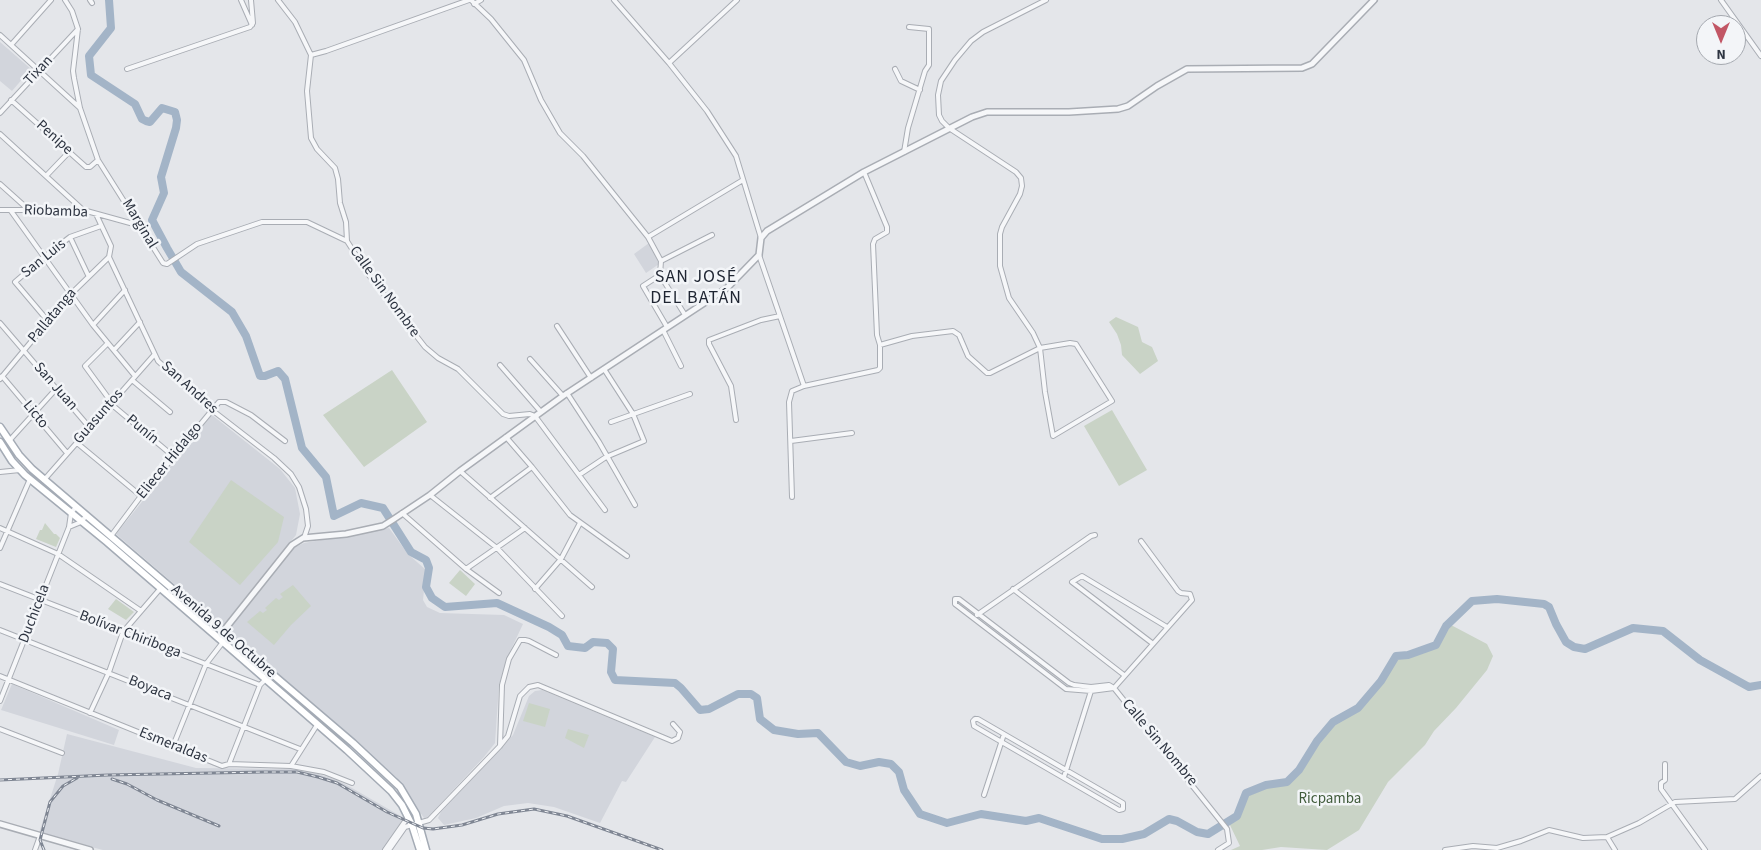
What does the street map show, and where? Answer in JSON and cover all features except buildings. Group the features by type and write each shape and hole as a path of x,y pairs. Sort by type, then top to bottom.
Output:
{"main road":[{"name":"Avenida 9 de Octubre","path":"0,427 23,460 44,480 353,743 400,787 410,803 420,850"},
{"name":"Avenida 9 de Octubre","path":"0,442 20,470 30,479 220,640 262,682 347,750 391,791 402,805 408,817 415,824 426,850"}],"street":[{"path":"11,45 51,0"},
{"name":"Marginal","path":"65,0 78,29 73,71 80,108 98,160 163,263 167,264 197,244 262,222 307,222 346,241"},
{"path":"241,0 252,25"},
{"path":"251,0 252,25"},
{"name":"Calle Sin Nombre","path":"278,0 295,22 310,55 307,91 311,138 321,154 335,168 338,178 340,203 346,222 346,241 368,274 425,347 438,358 458,369 503,414 509,416 530,414 535,416"},
{"path":"310,55 470,0 491,19 524,60 541,100 560,133 583,156 648,237 661,261 660,275 685,315"},
{"path":"474,4 482,0"},
{"path":"614,0 669,63 707,111 736,156 761,238 759,255 804,386"},
{"path":"669,63 737,0"},
{"path":"880,346 912,336 953,331 959,335 968,356 986,373 990,373 1040,348 1070,343 1076,344 1112,402 1053,436 1040,348 1009,298 1000,266 1002,227 1020,194 1021,178 1016,172 948,128 939,114 938,95 941,81 971,41 983,32 1046,0"},
{"path":"761,238 767,231 864,172 948,128 986,112 1069,112 1118,109 1128,106 1157,86 1187,69 1302,68 1312,64 1374,0"},
{"path":"1721,0 1761,56"},
{"path":"127,69 252,25"},
{"path":"904,152 908,128 925,72 929,65 929,29 909,27"},
{"name":"Tixan","path":"0,112 78,29"},
{"path":"0,35 80,108"},
{"path":"894,69 901,82 920,90"},
{"name":"Penipe","path":"11,100 86,167 90,167 98,160"},
{"path":"0,134 83,210"},
{"path":"46,176 70,151"},
{"path":"792,497 788,402 792,391 804,386 880,368 873,244 875,239 887,232 887,227 864,172"},
{"path":"648,237 743,180"},
{"path":"0,184 29,210"},
{"name":"Riobamba","path":"0,210 83,210 141,226"},
{"path":"10,211 107,344 135,376"},
{"name":"San Andres","path":"96,214 112,246 109,256 154,354 162,365 212,410 274,458 291,474 299,487 306,509 308,526 303,538"},
{"name":"San Luis","path":"48,322 15,282 70,237 101,226"},
{"path":"661,261 712,235"},
{"path":"70,237 88,276"},
{"path":"173,746 206,664 223,632 292,545 303,538 346,534 383,526 430,495 540,412 726,288 759,255"},
{"name":"Pallatanga","path":"1,378 71,294 109,256"},
{"path":"660,275 643,286 681,366"},
{"path":"93,325 125,290"},
{"path":"736,420 731,386 709,344 709,340 761,320 780,316"},
{"path":"114,350 140,322"},
{"name":"San Juan","path":"0,323 90,428"},
{"path":"557,326 591,378"},
{"path":"0,334 6,330"},
{"name":"Punín","path":"107,344 85,366 111,404 173,456"},
{"name":"Guasuntos","path":"44,480 154,354"},
{"path":"530,359 565,395 599,442 635,505"},
{"path":"500,365 540,412"},
{"path":"579,475 606,457 644,442 632,414 604,369"},
{"name":"Licto","path":"1,378 67,454"},
{"path":"132,380 170,412"},
{"path":"9,441 56,389"},
{"path":"611,422 690,394"},
{"name":"Eliecer Hidalgo","path":"111,536 173,456 219,402 226,402 251,415 286,441"},
{"path":"535,416 605,510"},
{"path":"791,441 852,433"},
{"path":"506,437 532,466 570,515 627,556"},
{"path":"77,443 141,496"},
{"path":"490,498 532,466"},
{"path":"0,472 20,470"},
{"path":"460,471 592,587"},
{"path":"0,548 30,479"},
{"path":"430,495 497,548 562,616"},
{"name":"Duchicela","path":"0,701 69,527 71,514 76,507"},
{"path":"402,513 466,569 499,593"},
{"path":"69,527 81,522 86,516"},
{"path":"535,589 561,559 580,523"},
{"path":"0,528 58,554 141,611"},
{"path":"466,569 524,528"},
{"path":"974,618 1013,589 1094,535"},
{"name":"Calle Sin Nombre","path":"1141,541 1178,591 1190,594 1192,600 1114,688 1227,829 1229,843 1218,850"},
{"path":"1152,643 1072,582 1082,576 1167,627"},
{"name":"Bolívar Chiriboga","path":"0,584 206,664 262,682"},
{"path":"90,713 109,672 123,632 160,589"},
{"path":"1013,589 1124,675"},
{"path":"955,599 959,599 1069,683 1091,687 1109,686 1114,688 1091,691 1066,689 955,604 955,599"},
{"name":"Boyaca","path":"0,630 300,749"},
{"path":"500,746 502,685 509,659 520,640 529,641 556,655"},
{"name":"Esmeraldas","path":"0,676 222,766 229,764 291,766 324,772 352,783"},
{"path":"229,764 262,682"},
{"path":"389,850 405,827 429,820 500,746 508,736 520,696 529,686 538,685 672,741 678,738 680,732 673,724"},
{"path":"1064,777 1091,691"},
{"path":"978,719 1066,769 1123,803 1123,809 1120,810 974,726 973,722 978,719"},
{"path":"291,766 300,749 317,725"},
{"path":"0,730 62,753"},
{"path":"984,795 1004,734"},
{"path":"1664,764 1665,780 1661,783 1661,789 1705,850"},
{"path":"1445,850 1473,846 1497,848 1549,830 1583,838 1607,837 1625,830 1675,802 1682,800 1735,799 1761,776"},
{"path":"385,850 408,817"},
{"path":"0,824 90,850"},
{"path":"35,850 40,836"},
{"path":"1607,837 1615,850"}],"shaded area":[{"path":"0,42 31,69 12,91 0,81"},
{"path":"649,243 659,264 646,273 634,254"},
{"path":"212,415 280,469 295,488 300,514 296,535 223,626 116,534"},
{"path":"389,528 408,554 426,570 423,600 427,607 440,613 504,615 523,624 507,658 499,685 495,743 428,817 424,818 396,777 226,631 293,548 304,543"},
{"path":"12,684 119,730 114,745 1,710"},
{"path":"542,690 655,737 626,782 622,781 600,823 554,807 528,803 504,806 476,818 444,825 438,818 441,812 513,735 529,696 535,691"},
{"path":"67,734 196,768 292,769 315,773 337,780 352,788 404,818 404,822 384,850 103,850 76,843 39,833 58,774"}],"green space":[{"path":"1116,317 1138,327 1142,342 1152,347 1158,361 1140,374 1122,355 1117,334 1109,322"},
{"path":"392,370 427,422 364,467 323,415"},
{"path":"1112,410 1147,470 1119,486 1084,426"},
{"path":"231,480 284,517 278,542 240,585 189,542"},
{"path":"45,523 60,538 56,547 36,539"},
{"path":"460,570 475,584 466,596 449,583"},
{"path":"293,585 311,606 274,645 247,622 260,611 263,613 267,610 265,608 276,598 279,600 283,597 280,594"},
{"path":"116,599 134,612 126,620 108,609"},
{"name":"Ricpamba","path":"1451,625 1487,644 1493,656 1487,670 1456,708 1434,731 1425,745 1388,782 1359,830 1327,850 1281,847 1262,850 1231,850 1240,846 1228,821 1240,816 1246,794 1286,785 1302,770 1304,761 1334,725 1355,713 1365,703 1386,679 1398,658 1409,657 1438,646"},
{"path":"529,703 550,709 545,727 523,721"},
{"path":"568,729 589,735 584,748 565,738"}],"waterway":[{"path":"109,0 111,28 89,56 91,75 135,104 142,119 150,122 162,108 175,112 177,120 161,177 164,193 152,220 181,272 232,312 246,336 260,376 278,371 285,379 302,448 326,477 334,516 361,503 383,508 411,552 426,560 429,568 426,587 432,598 445,607 497,603 549,627 562,635 568,646 585,648 593,642 607,643 613,649 611,672 615,680 675,683 700,710 709,709 738,694 751,694 757,698 760,719 774,730 798,734 818,733 846,762 860,766 879,762 891,764 899,772 904,790 920,814 947,823 981,814 1026,821 1039,818 1102,839 1122,839 1144,834 1169,819 1177,821 1197,832 1208,834 1237,816 1246,793 1266,785 1287,782 1299,770 1317,741 1333,722 1358,708 1381,681 1396,656 1408,655 1436,645 1446,626 1472,601 1497,599 1544,604 1549,607 1566,642 1574,647 1585,649 1633,628 1663,631 1700,660 1749,687 1761,685"}],"railway":[{"path":"0,780 108,775 297,772 337,783 387,812 423,828 433,829 462,825 498,814 534,809 567,816 662,850"},
{"path":"44,850 40,840 50,802 63,786 77,778"},
{"path":"112,779 219,826"}],"district":[{"name":"SAN JOSÉ DEL BATÁN","path":"696,288"}]}
